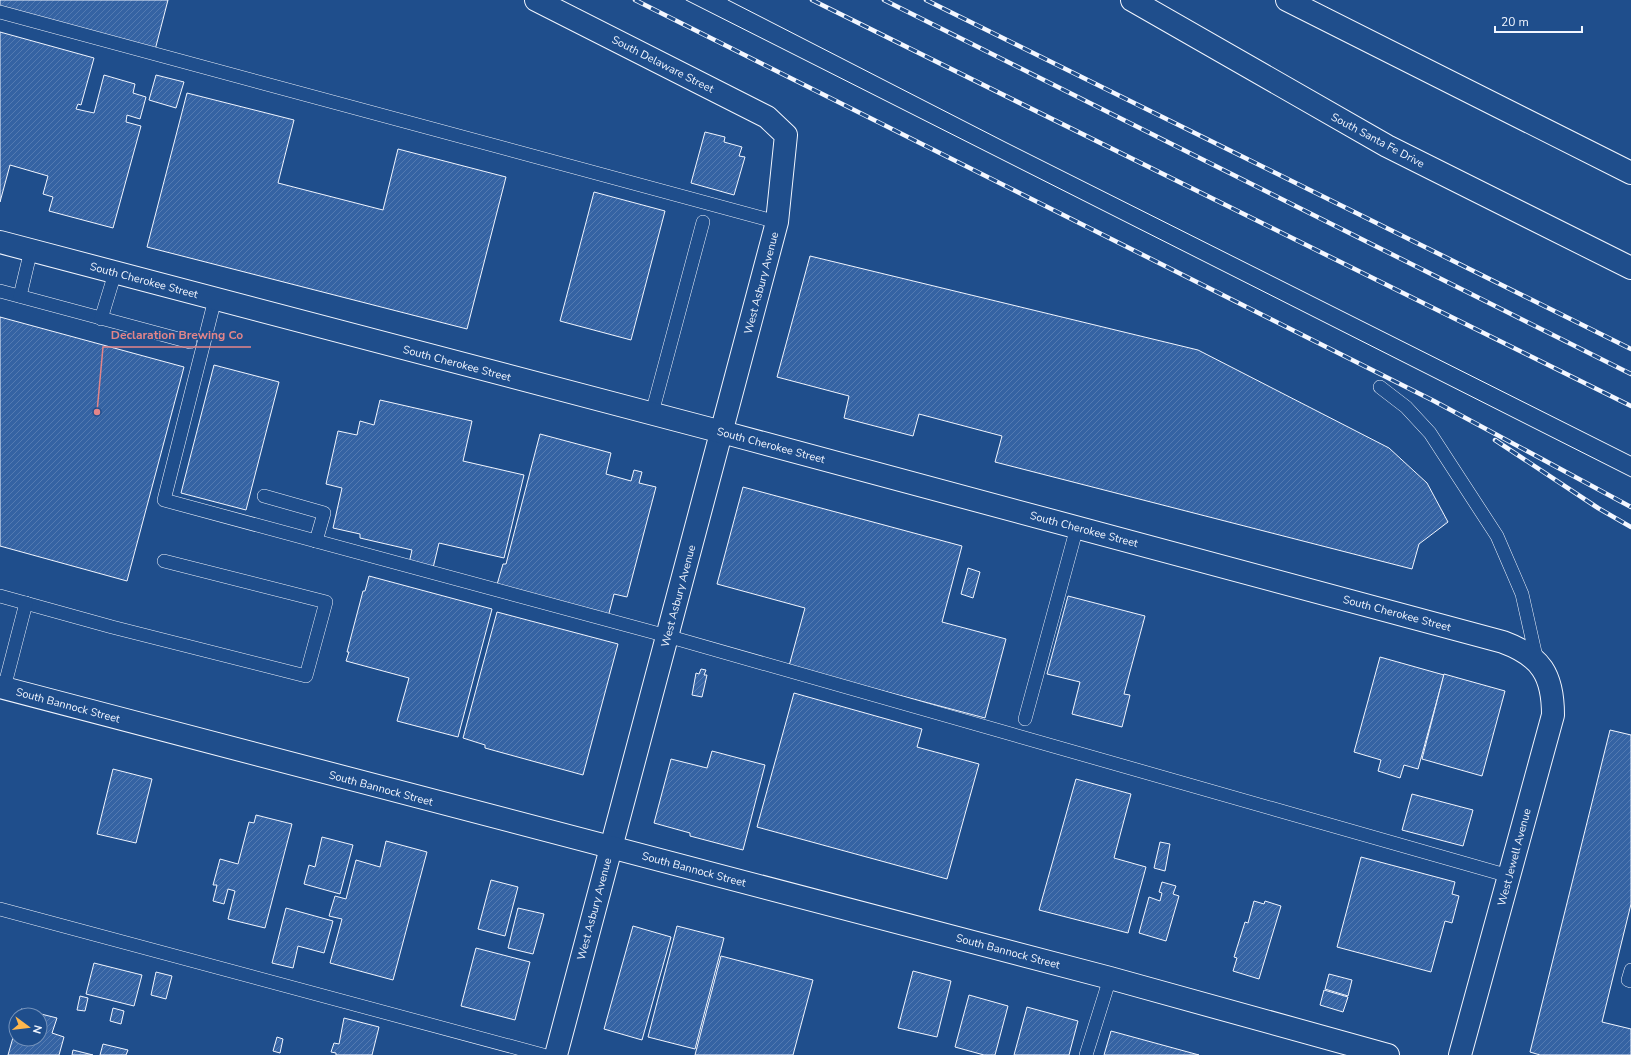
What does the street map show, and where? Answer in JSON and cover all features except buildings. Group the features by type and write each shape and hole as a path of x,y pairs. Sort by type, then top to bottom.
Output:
{"main road":[{"name":"South Delaware Street","path":"536,0 767,118 786,135"},
{"name":"South Santa Fe Drive","path":"1132,0 1387,146 1631,268"},
{"path":"1292,2 1631,173"},
{"name":"West Asbury Avenue","path":"556,1055 777,222 786,135"},
{"name":"South Cherokee Street","path":"0,242 652,413 1503,642 1522,649 1537,660"},
{"name":"West Jewell Avenue","path":"1460,1055 1553,715 1553,695 1547,677 1537,660"},
{"name":"South Bannock Street","path":"2,688 1110,978 1388,1055"}],"lane":[{"path":"0,12 777,222"},
{"path":"652,413 703,222"},
{"path":"20,296 31,250"},
{"path":"101,319 115,273"},
{"path":"0,291 190,342"},
{"path":"215,299 164,500 667,636 1509,876"},
{"path":"1380,388 1406,407 1430,433 1497,536 1522,594 1537,660"},
{"path":"264,496 324,513 316,541"},
{"path":"1025,719 1077,527"},
{"path":"0,596 306,676 326,602 164,561"},
{"path":"2,688 26,603"},
{"path":"0,909 543,1055"},
{"path":"1631,970 1628,980 1631,981"},
{"path":"1086,1055 1110,978"}],"tram line":[{"path":"686,0 1631,477"},
{"path":"728,0 1005,142 1631,456"}],"railway":[{"path":"635,0 1434,401 1631,507"},
{"path":"812,0 1631,406"},
{"path":"884,0 1631,374"},
{"path":"926,0 1631,349"},
{"path":"1495,440 1598,508 1631,527"}],"place":[{"name":"Declaration Brewing Co","path":"97,412"}]}
